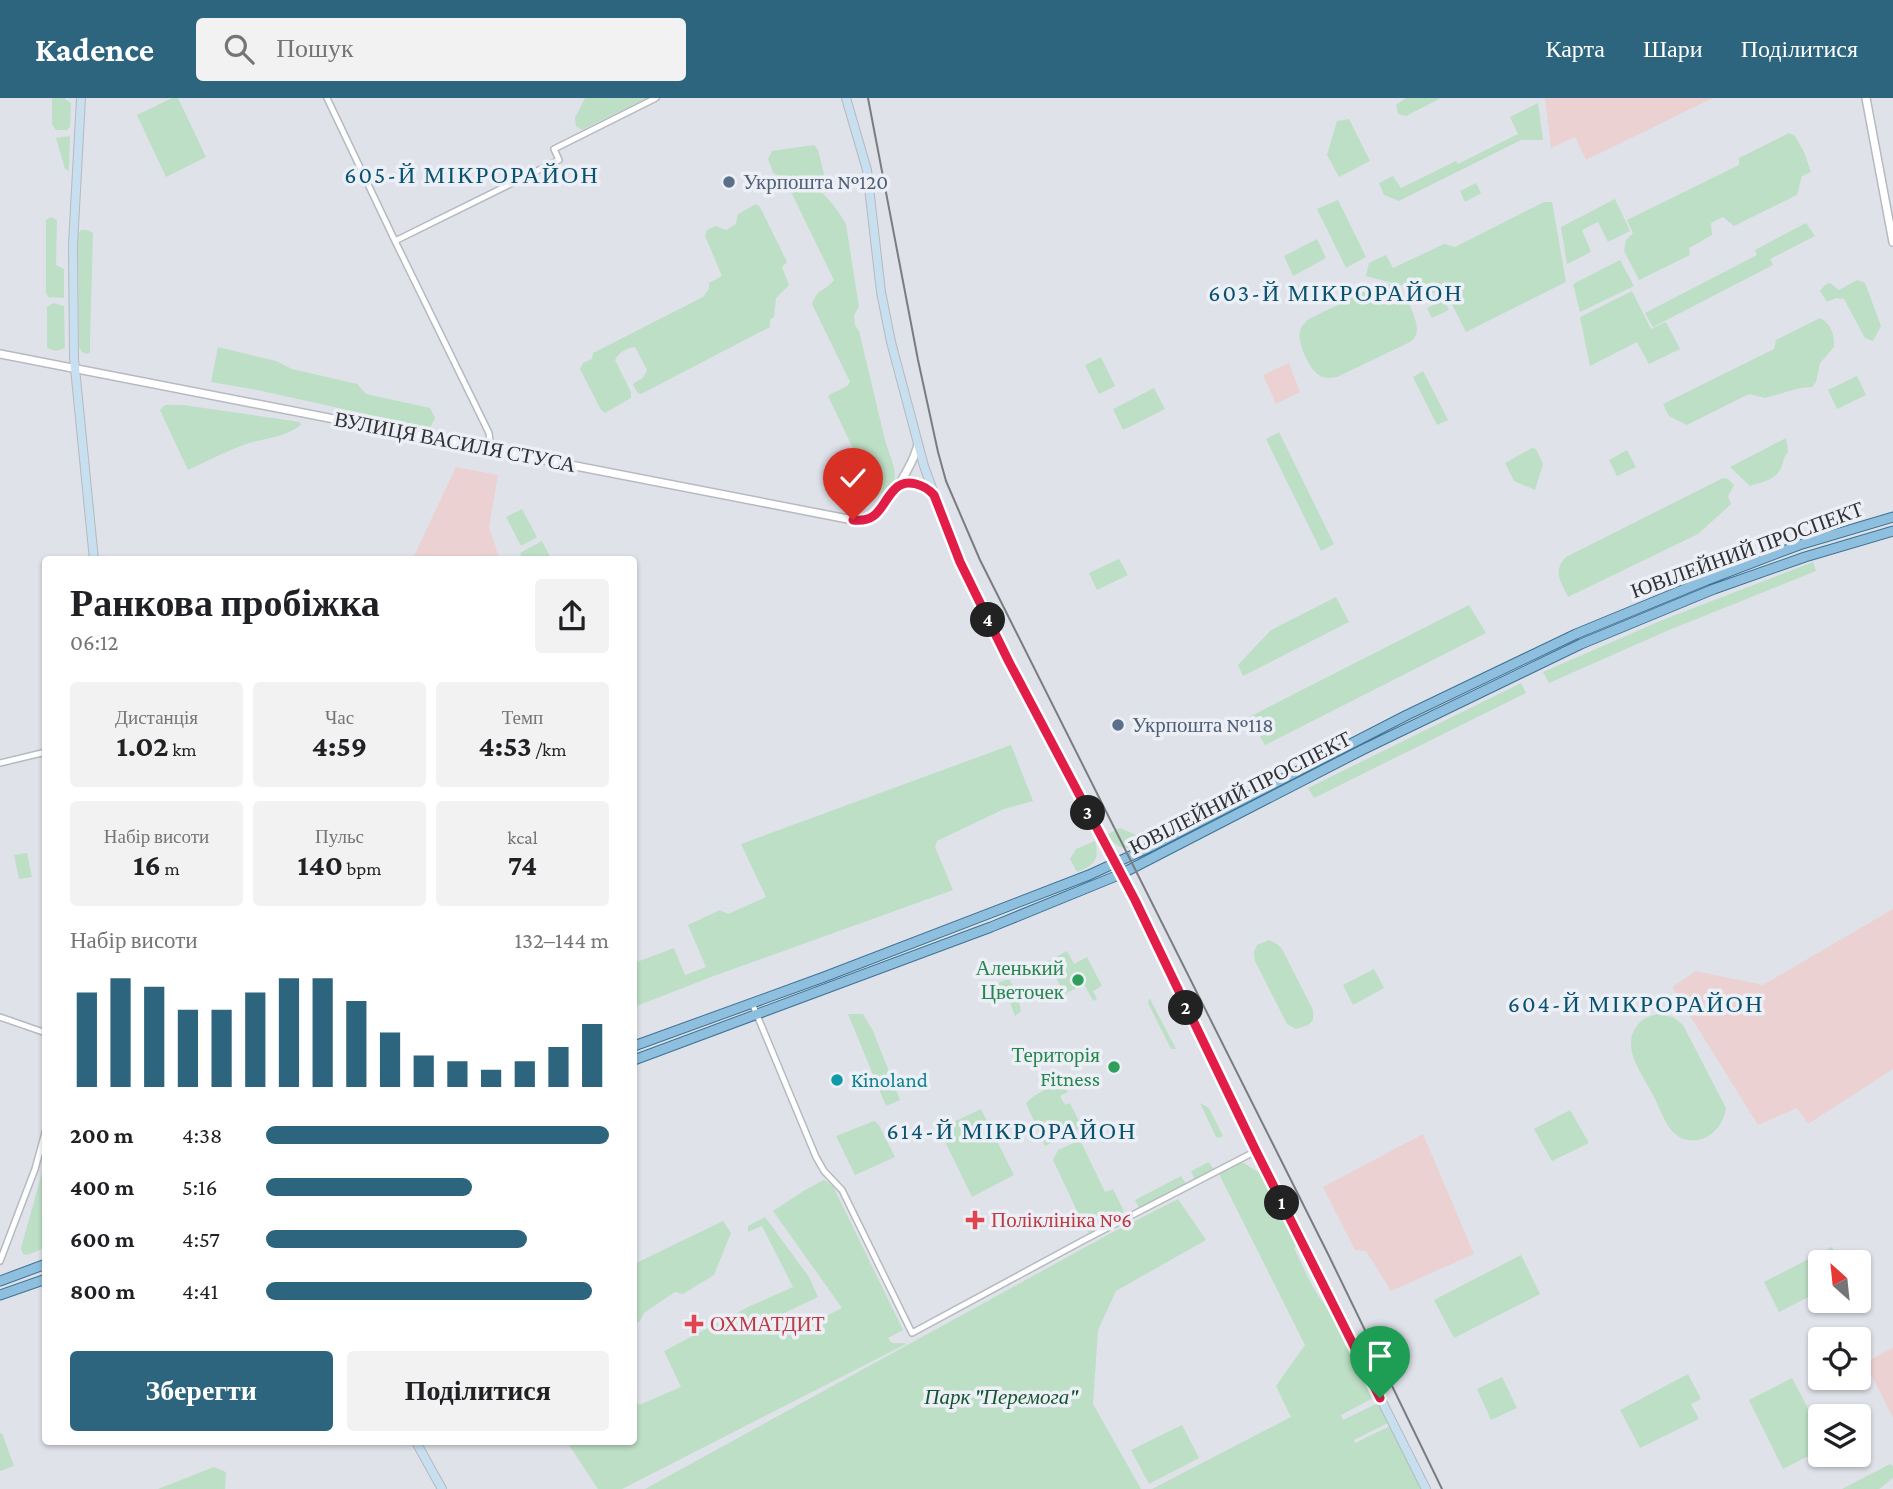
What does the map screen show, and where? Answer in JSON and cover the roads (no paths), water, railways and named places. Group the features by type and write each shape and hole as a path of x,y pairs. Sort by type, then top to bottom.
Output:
{"main road":[{"path":"81,98 73,246 75,370 94,556"},
{"path":"846,98 867,170 881,292 891,342 918,444 960,562 1009,662 1121,874 1256,1151 1426,1489"},
{"name":"ЮВІЛЕЙНИЙ ПРОСПЕКТ","path":"637,1045 1037,897 1115,864 1408,715 1576,634 1707,580 1820,538 1893,517"},
{"name":"ЮВІЛЕЙНИЙ ПРОСПЕКТ","path":"637,1059 991,927 1121,874 1351,755 1581,644 1714,589 1824,550 1893,531"},
{"path":"1820,538 1824,550"},
{"path":"1576,634 1581,644"},
{"path":"1482,679 1486,689"},
{"path":"824,977 829,988"},
{"path":"0,1281 42,1265"},
{"path":"0,1296 42,1280"},
{"path":"418,1445 442,1489"}],"street":[{"path":"327,98 489,433 491,449"},
{"path":"395,241 559,160 554,149 656,98"},
{"path":"1866,98 1893,242"},
{"name":"ВУЛИЦЯ ВАСИЛЯ СТУСА","path":"0,354 783,508 862,521 878,512 913,462 918,444"},
{"path":"895,488 916,484 929,489 934,495"},
{"path":"0,763 42,753"},
{"path":"752,1003 816,1157 824,1171 842,1190 912,1333 1256,1151"},
{"path":"0,1017 42,1032"},
{"path":"0,1261 42,1144"}],"tram line":[{"path":"868,98 918,360 946,481 980,560 1329,1256 1442,1489"}],"place":[{"name":"Укрпошта №120","path":"729,182"},
{"name":"Укрпошта №118","path":"1118,725"},
{"name":"Аленький Цветочек","path":"1078,980"},
{"name":"Територія Fitness","path":"1114,1067"},
{"name":"Kinoland","path":"837,1080"},
{"name":"Поліклініка №6","path":"975,1220"},
{"name":"ОХМАТДИТ","path":"694,1324"}],"district":[{"name":"605-Й МІКРОРАЙОН","path":"472,175"},
{"name":"603-Й МІКРОРАЙОН","path":"1336,293"},
{"name":"604-Й МІКРОРАЙОН","path":"1636,1004"},
{"name":"614-Й МІКРОРАЙОН","path":"1012,1131"}],"park label":[{"name":"Парк \"Перемога\"","path":"1001,1397"}]}
